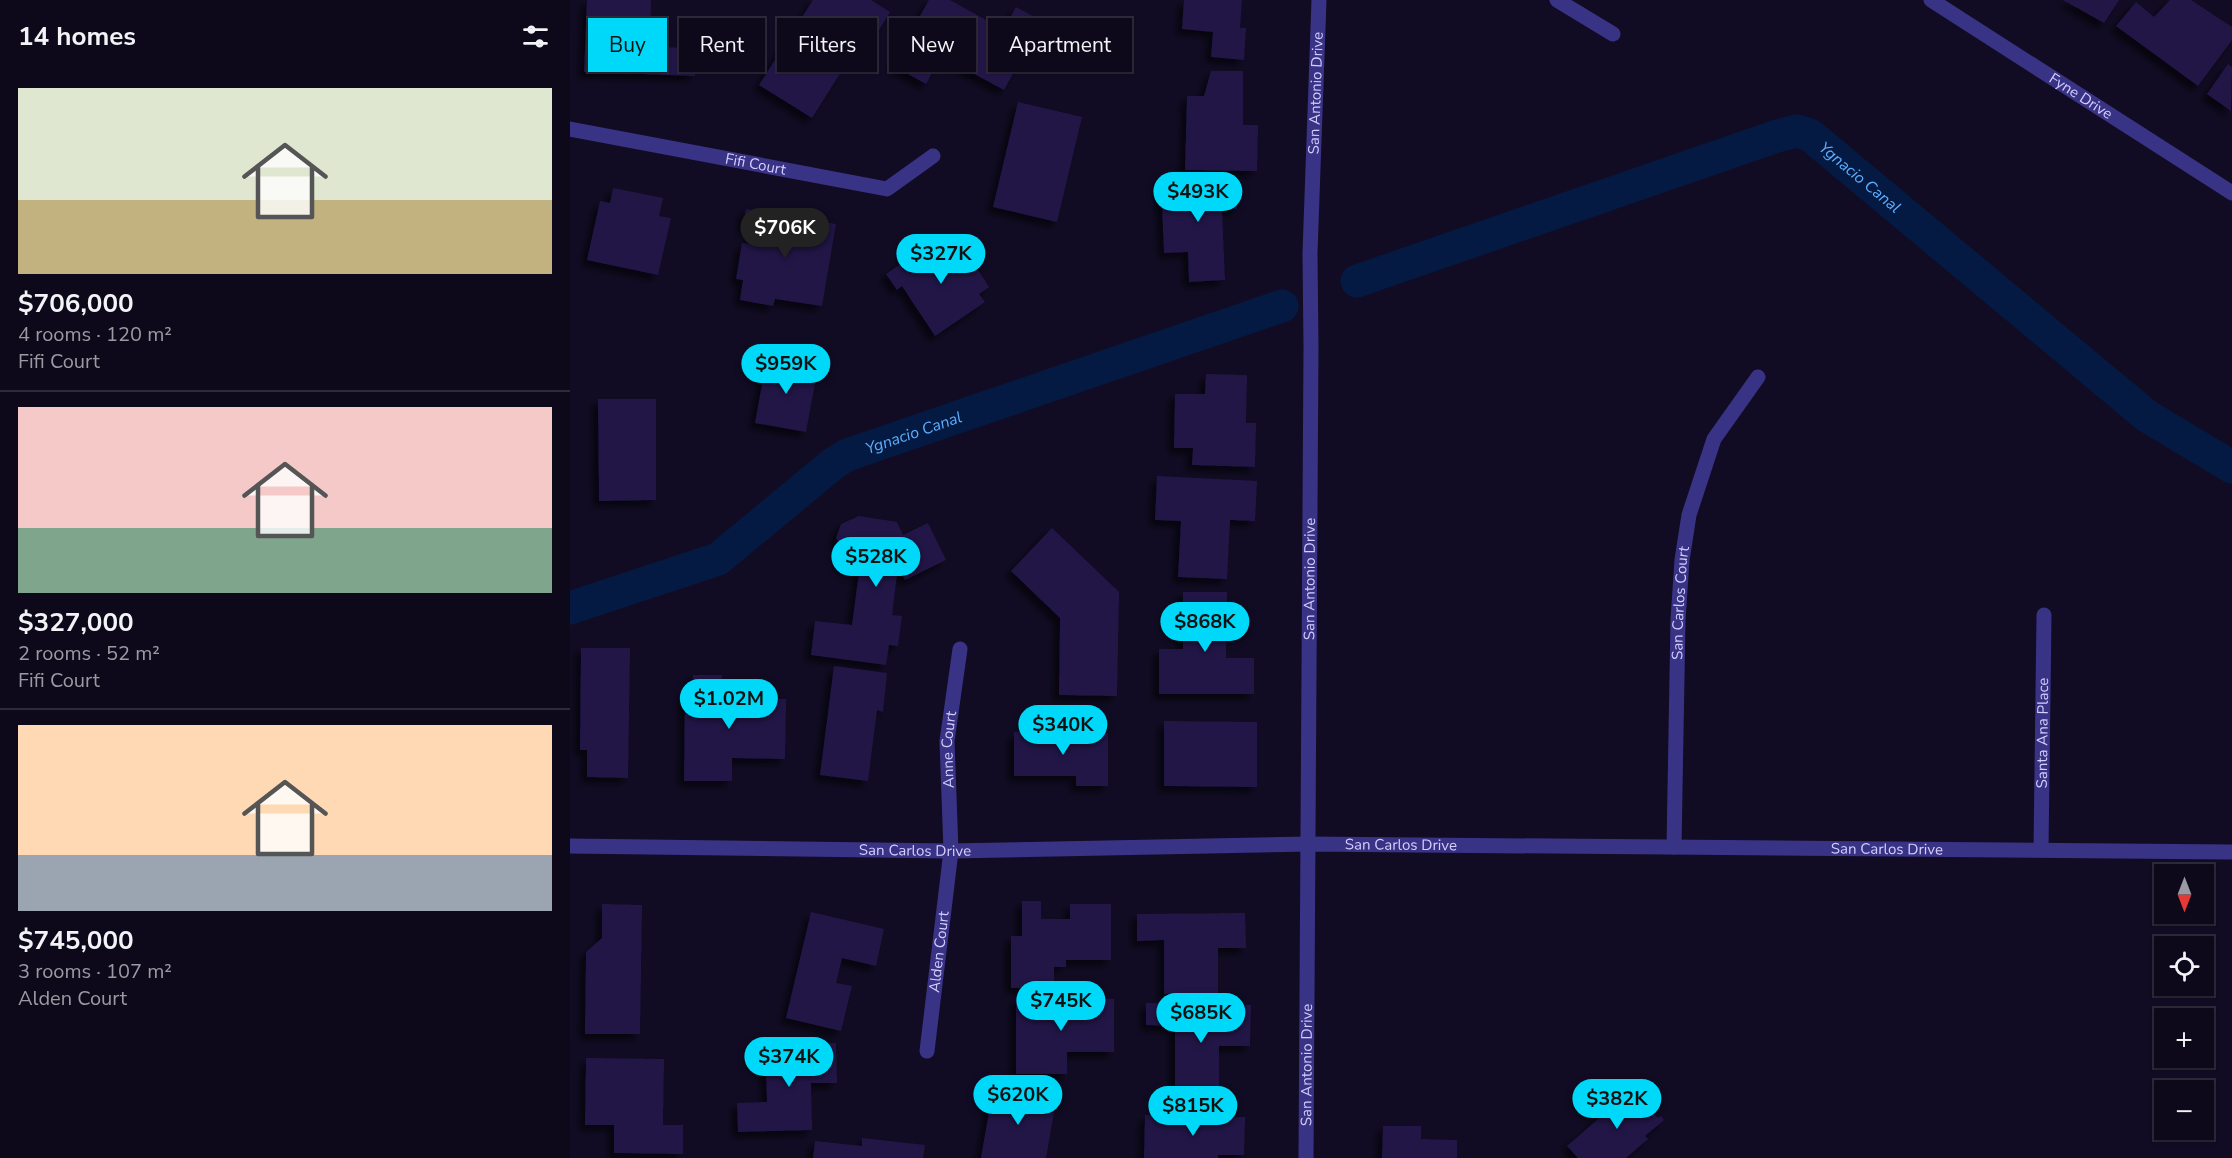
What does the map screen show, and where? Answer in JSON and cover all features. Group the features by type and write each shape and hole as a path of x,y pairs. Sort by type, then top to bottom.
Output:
{"street":[{"name":"San Antonio Drive","path":"1306,1158 1310,253 1319,0"},
{"path":"1557,0 1613,34"},
{"name":"Fyne Drive","path":"1931,0 2232,194"},
{"name":"Fifi Court","path":"570,129 887,189 933,156"},
{"name":"San Carlos Court","path":"1674,847 1678,620 1682,560 1689,514 1714,439 1758,376"},
{"name":"Santa Ana Place","path":"2040,850 2044,615"},
{"name":"Anne Court","path":"951,851 947,741 960,649"},
{"name":"San Carlos Drive","path":"570,846 951,851 1308,844 2232,852"},
{"name":"Alden Court","path":"927,1051 951,851"}],"building":[{"path":"587,0 651,0 651,18 588,18 588,72 667,72 667,47 679,48 679,72 695,72 695,76 584,72"},
{"path":"813,0 871,0 890,12 877,33 877,18 802,18"},
{"path":"929,0 950,0 988,21 988,72 1014,72 1004,90 971,72 976,72 976,18 919,18"},
{"path":"1184,0 1242,0 1240,28 1246,28 1244,60 1211,57 1213,32 1182,29"},
{"path":"2063,0 2119,0 2104,23"},
{"path":"2170,0 2191,0 2232,27 2232,40 2198,86 2116,26 2136,2 2154,17"},
{"path":"1016,7 1036,18 1010,18"},
{"path":"777,57 777,72 841,72 812,118 759,85"},
{"path":"2228,64 2232,67 2231,111 2207,94"},
{"path":"1211,71 1243,71 1243,125 1258,125 1257,171 1185,170 1187,96 1204,96"},
{"path":"905,72 932,72 926,84"},
{"path":"1018,102 1082,117 1057,222 993,207"},
{"path":"1236,177 1237,209 1222,210 1225,280 1189,282 1188,252 1164,253 1161,180"},
{"path":"613,188 663,198 659,216 671,218 658,275 587,260 600,201 610,203"},
{"path":"746,209 836,224 822,306 775,299 773,306 740,300 743,280 736,279 742,243 751,244 754,228 743,226"},
{"path":"932,243 937,251 943,246 950,255 963,247 989,287 979,294 985,302 935,336 902,286 897,290 886,274"},
{"path":"767,357 818,367 806,432 755,423"},
{"path":"1206,374 1247,375 1246,423 1256,423 1255,467 1192,465 1193,448 1174,448 1175,394 1205,394"},
{"path":"598,399 656,399 656,500 599,501"},
{"path":"1157,476 1257,481 1255,521 1230,520 1227,579 1178,577 1181,521 1155,520"},
{"path":"859,516 897,522 903,535 928,523 946,560 905,580 898,566 892,615 902,616 898,646 889,645 886,665 811,655 815,621 852,625 861,557 845,555 836,538 841,524"},
{"path":"1052,528 1119,592 1117,696 1059,695 1060,618 1011,571"},
{"path":"1183,592 1227,592 1226,658 1254,658 1254,694 1159,694 1159,649 1183,649"},
{"path":"581,648 630,648 628,778 587,777 587,750 580,750"},
{"path":"834,666 887,673 883,712 877,710 868,781 820,775"},
{"path":"693,675 722,675 721,698 786,699 785,759 732,758 732,781 684,781 685,691 692,692"},
{"path":"1164,721 1257,722 1257,787 1164,786"},
{"path":"1014,732 1108,733 1108,786 1076,786 1076,776 1014,776"},
{"path":"1022,901 1041,901 1041,919 1070,919 1070,904 1111,904 1111,960 1066,960 1066,967 1054,967 1054,988 1011,988 1011,936 1022,936"},
{"path":"602,904 642,905 640,1034 585,1034 586,952 602,938"},
{"path":"811,912 884,929 876,966 842,958 836,983 852,986 841,1031 786,1018"},
{"path":"1245,913 1246,948 1218,948 1218,994 1164,994 1164,940 1137,941 1137,914"},
{"path":"1016,998 1114,999 1114,1052 1067,1052 1067,1074 1016,1074"},
{"path":"1146,1003 1251,1005 1250,1046 1219,1046 1219,1104 1175,1104 1175,1026 1146,1025"},
{"path":"836,1043 837,1083 811,1083 812,1130 738,1132 737,1103 767,1102 765,1045"},
{"path":"586,1058 664,1059 663,1125 683,1125 683,1154 614,1153 614,1125 585,1125"},
{"path":"993,1089 1056,1101 1046,1158 981,1158"},
{"path":"1633,1089 1658,1118 1661,1116 1664,1120 1645,1136 1648,1139 1626,1158 1578,1158 1567,1146"},
{"path":"1145,1115 1245,1117 1244,1155 1218,1155 1218,1158 1144,1158"},
{"path":"1383,1126 1421,1126 1421,1139 1457,1140 1457,1158 1382,1158"},
{"path":"862,1138 925,1145 923,1158 813,1158 815,1141 862,1146"}],"waterway":[{"name":"Ygnacio Canal","path":"1357,281 1797,131 1810,135 2147,416 2232,467"},
{"name":"Ygnacio Canal","path":"570,608 718,559 834,463 847,455 1282,306"}]}
